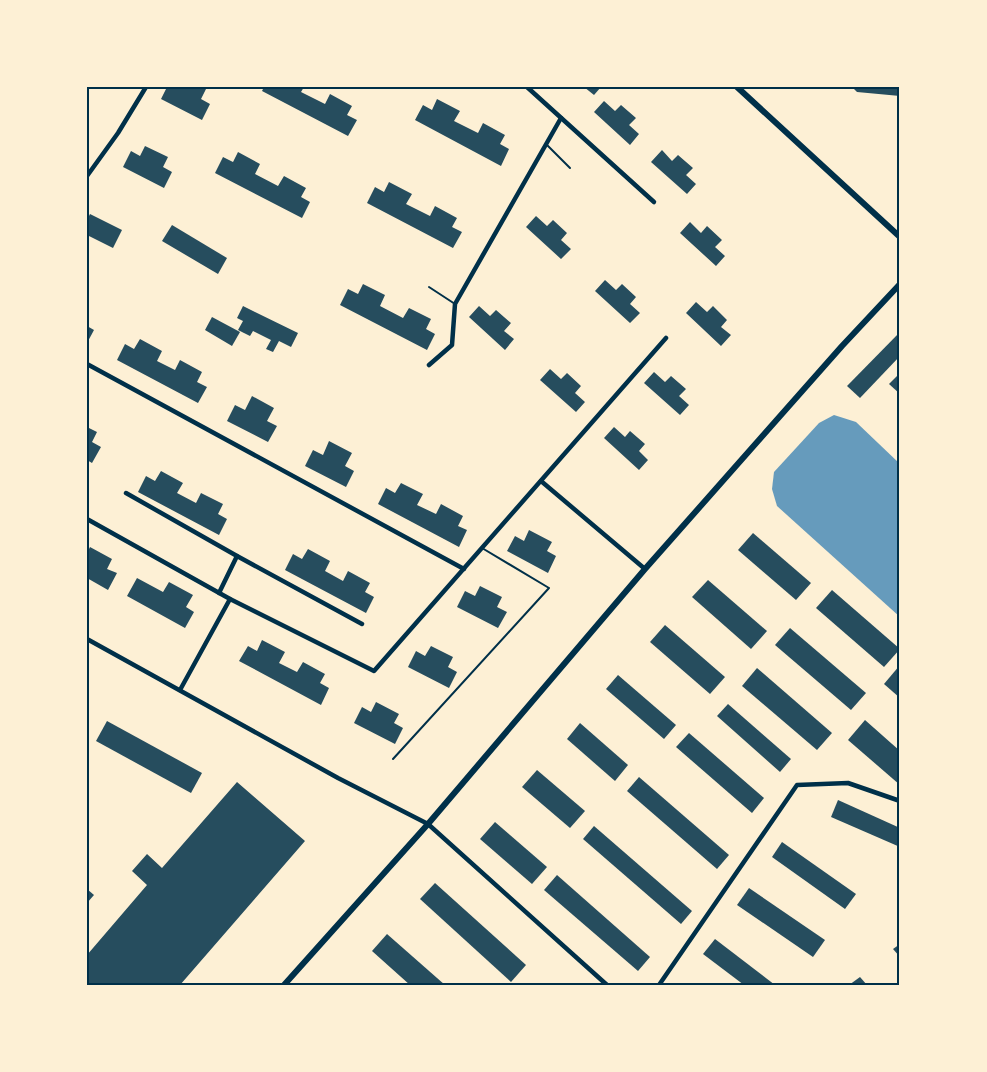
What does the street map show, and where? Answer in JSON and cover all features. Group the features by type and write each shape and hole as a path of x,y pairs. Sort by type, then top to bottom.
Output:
{"street":[{"path":"87,176 118,133 146,87"},
{"path":"527,87 654,202"},
{"path":"737,87 900,237"},
{"path":"429,365 452,345 455,304 561,118"},
{"path":"284,985 428,824 645,569 842,346 900,284"},
{"path":"87,519 230,599 374,671 666,338"},
{"path":"87,364 464,569"},
{"path":"541,481 645,569"},
{"path":"126,493 362,624"},
{"path":"219,593 237,556"},
{"path":"180,690 230,599"},
{"path":"87,639 338,778 428,824 607,985"},
{"path":"659,985 796,785 848,783 900,801"}],"lane":[{"path":"546,144 570,168"},
{"path":"429,288 455,304"},
{"path":"393,759 549,588 482,548"}],"water":[{"path":"834,415 856,422 900,464 900,617 777,506 772,489 774,472 819,423"}],"building":[{"path":"167,87 206,89 201,99 210,104 202,120 161,99"},
{"path":"264,87 304,87 301,92 325,104 330,94 352,106 347,115 357,120 348,136 262,91"},
{"path":"584,87 601,87 594,95"},
{"path":"852,87 900,87 900,96 857,92"},
{"path":"437,99 460,111 454,121 478,133 483,123 505,135 500,144 509,149 501,166 415,120 423,105 432,110"},
{"path":"604,101 615,111 621,105 636,118 629,125 639,134 630,145 594,112"},
{"path":"145,146 168,157 163,167 172,172 164,188 123,167 131,151 140,156"},
{"path":"662,150 672,161 678,155 693,168 686,175 696,184 687,194 651,162"},
{"path":"238,152 260,164 255,174 278,186 284,176 306,188 301,197 310,202 302,218 215,173 223,157 233,162"},
{"path":"389,182 412,194 406,204 430,216 435,206 457,218 452,227 462,232 453,248 367,203 375,187 384,192"},
{"path":"90,214 122,230 113,248 87,235 87,220"},
{"path":"536,216 547,226 553,220 567,233 561,240 571,249 561,259 526,227"},
{"path":"690,222 701,233 707,226 722,240 715,247 725,256 716,266 680,233"},
{"path":"172,225 227,258 218,274 162,241"},
{"path":"605,280 616,290 622,284 636,297 630,304 640,313 630,323 595,291"},
{"path":"363,284 385,295 380,306 403,318 409,308 431,319 426,329 435,334 427,350 340,305 348,289 358,294"},
{"path":"696,302 707,312 713,306 727,320 721,327 731,335 721,346 686,313"},
{"path":"243,306 298,333 291,347 279,341 273,352 266,349 271,340 253,331 250,336 238,330 243,321 237,318"},
{"path":"479,306 490,316 496,310 511,323 504,331 514,339 505,350 469,317"},
{"path":"212,317 240,332 232,346 205,330"},
{"path":"87,326 94,330 87,343"},
{"path":"900,332 900,356 860,398 847,386"},
{"path":"140,339 162,351 157,361 175,370 180,360 202,372 197,382 207,387 198,403 117,360 125,344 134,349"},
{"path":"550,369 561,379 567,373 581,386 575,393 585,402 576,412 540,380"},
{"path":"654,372 665,382 671,376 686,389 679,396 689,405 680,415 644,383"},
{"path":"900,373 900,394 889,384"},
{"path":"252,396 274,408 267,421 277,426 268,442 227,421 235,405 245,410"},
{"path":"87,427 97,432 92,442 101,447 92,463 87,460"},
{"path":"614,427 625,437 630,431 645,444 639,451 648,460 639,470 604,438"},
{"path":"329,441 352,453 345,466 354,471 346,487 305,466 313,450 323,455"},
{"path":"161,471 183,483 177,493 196,503 201,493 223,504 218,514 227,519 219,535 138,492 146,476 155,481"},
{"path":"401,483 423,494 417,505 436,514 441,504 463,516 458,526 467,530 459,547 378,504 386,488 395,493"},
{"path":"529,530 552,542 547,551 556,556 548,573 507,551 515,536 524,541"},
{"path":"753,533 811,583 796,600 738,550"},
{"path":"90,547 112,559 107,569 117,573 108,590 87,578 87,553"},
{"path":"308,549 330,561 325,571 343,581 348,571 370,583 365,592 374,597 366,613 285,570 293,554 302,559"},
{"path":"137,578 163,592 169,582 193,595 186,607 194,612 185,628 127,596"},
{"path":"708,580 767,631 751,649 692,597"},
{"path":"480,586 502,597 497,607 507,612 498,628 457,607 465,591 475,596"},
{"path":"832,590 900,649 884,667 816,608"},
{"path":"665,625 725,677 710,694 650,642"},
{"path":"790,628 866,693 851,710 775,645"},
{"path":"262,640 285,652 279,663 297,672 303,662 325,674 320,683 329,688 321,705 239,661 248,646 257,651"},
{"path":"431,646 453,657 448,667 457,672 449,688 408,667 416,651 425,656"},
{"path":"900,665 900,698 884,684"},
{"path":"757,668 832,733 817,750 742,686"},
{"path":"618,675 676,725 664,739 606,689"},
{"path":"376,702 399,714 394,723 403,728 395,744 354,723 362,707 371,712"},
{"path":"728,704 791,759 780,772 717,716"},
{"path":"865,720 900,751 900,785 848,740"},
{"path":"107,721 202,773 191,793 96,741"},
{"path":"580,723 628,765 615,781 567,739"},
{"path":"689,733 764,798 752,813 676,747"},
{"path":"537,770 585,811 570,828 522,787"},
{"path":"639,777 729,855 717,869 627,791"},
{"path":"237,782 305,841 180,985 87,985 87,955 147,885 132,871 147,854 162,868"},
{"path":"838,800 900,828 900,847 831,817"},
{"path":"495,822 547,867 532,884 480,839"},
{"path":"594,826 692,911 681,924 583,839"},
{"path":"782,842 856,894 845,909 772,857"},
{"path":"557,875 650,957 638,971 544,890"},
{"path":"435,883 526,965 511,982 420,899"},
{"path":"749,888 825,940 813,957 737,905"},
{"path":"87,889 94,895 87,903"},
{"path":"387,934 445,985 410,985 372,951"},
{"path":"715,939 775,985 744,985 703,954"},
{"path":"900,944 900,957 893,949"},
{"path":"860,977 867,985 849,985"}]}
